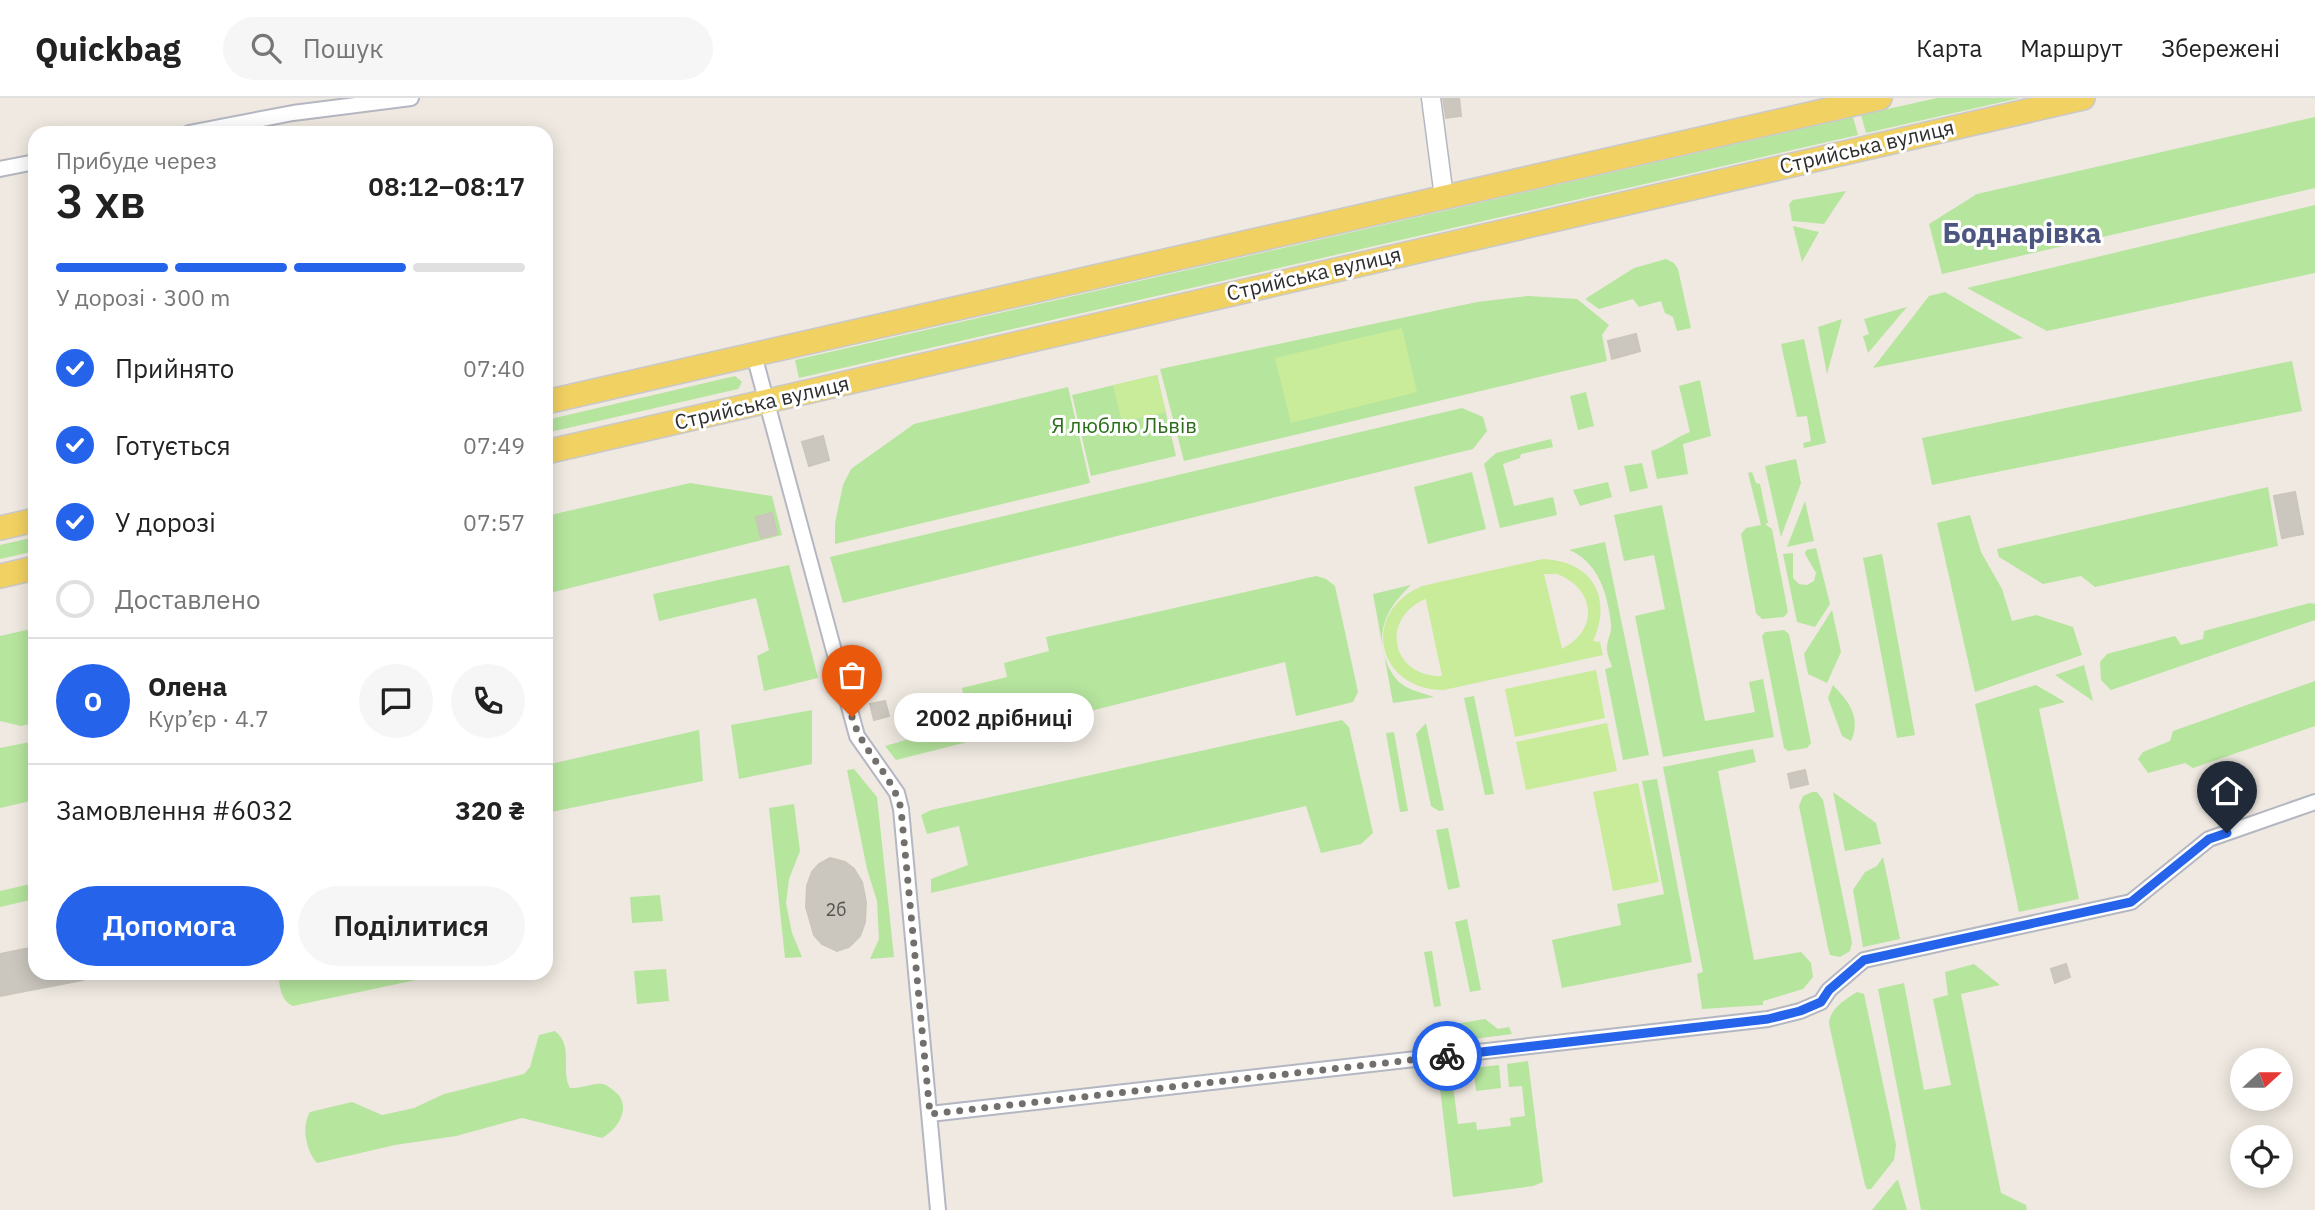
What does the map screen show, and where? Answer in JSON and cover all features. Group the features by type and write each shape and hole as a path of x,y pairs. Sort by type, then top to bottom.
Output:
{"main road":[{"path":"553,400 1880,98"},
{"name":"Стрийська вулиця","path":"553,450 2083,98"},
{"path":"0,528 28,522"},
{"path":"0,576 28,570"}],"street":[{"path":"225,126 293,113 411,98"},
{"path":"1431,98 1444,197"},
{"path":"0,169 28,163"},
{"path":"754,355 858,736 897,793 901,809 938,1210"},
{"path":"930,1114 1768,1019 1800,1011 1821,1002 1829,990 1864,960 2131,902 2209,839 2315,802"}],"green space":[{"path":"1937,98 2020,98 1866,133 1861,115"},
{"path":"1853,117 1858,135 799,378 795,360"},
{"path":"2315,117 2315,188 1942,274 1929,224 1977,194"},
{"path":"1846,191 1824,224 1792,221 1789,204 1793,200"},
{"path":"2315,205 2315,273 2047,331 1967,288"},
{"path":"1793,226 1819,232 1802,262"},
{"path":"1666,259 1678,269 1691,328 1677,331 1673,317 1665,313 1661,301 1639,307 1633,299 1599,309 1585,299 1634,268"},
{"path":"1945,292 2023,338 1873,368 1929,296"},
{"path":"1528,296 1577,299 1609,325 1602,335 1607,361 1184,461 1160,369 1477,302"},
{"path":"1907,307 1868,353 1863,336 1869,334 1864,319"},
{"path":"1842,319 1827,374 1818,327"},
{"path":"1402,328 1417,392 1291,423 1275,358"},
{"path":"1804,339 1826,443 1804,448 1803,443 1811,441 1807,416 1797,417 1781,344"},
{"path":"2292,361 2302,411 1932,485 1922,438"},
{"name":"Я люблю Львів","path":"1157,375 1176,456 1091,476 1072,395"},
{"path":"1157,375 1166,412 1122,422 1113,385"},
{"path":"735,376 742,382 738,389 553,431 553,418"},
{"path":"1700,380 1711,436 1683,444 1688,474 1657,479 1651,451 1690,432 1679,386"},
{"path":"1068,387 1090,483 835,544 835,523 843,485 851,469 914,424"},
{"path":"1586,392 1594,426 1578,430 1570,396"},
{"path":"1462,408 1483,417 1487,431 1473,449 843,603 830,557"},
{"path":"1551,439 1553,447 1521,454 1520,458 1503,464 1514,506 1553,497 1557,515 1500,528 1484,464 1496,453"},
{"path":"1796,459 1801,483 1781,537 1765,466"},
{"path":"1642,463 1648,488 1630,492 1624,466"},
{"path":"1472,472 1486,529 1428,544 1414,487"},
{"path":"1752,472 1756,483 1760,484 1768,523 1765,524 1772,529 1788,612 1784,617 1762,619 1756,613 1741,534 1746,528 1761,525 1748,473"},
{"path":"1608,482 1612,497 1580,506 1573,490"},
{"path":"690,483 772,496 782,535 553,592 553,514"},
{"path":"2268,487 2278,546 2095,587 2081,576 2043,584 1999,557 1997,549"},
{"path":"1805,501 1814,541 1787,547"},
{"path":"1662,505 1705,721 1755,712 1749,682 1763,679 1774,737 1663,757 1635,616 1665,609 1654,555 1624,561 1614,515"},
{"path":"1970,515 1981,552 2002,589 2012,621 2036,615 2073,627 2082,655 1975,692 1937,523"},
{"path":"28,539 28,553 0,559 0,545"},
{"path":"1605,542 1649,755 1623,760 1605,669 1612,667 1607,648 1611,627 1610,613 1600,580 1587,562 1569,550"},
{"path":"1816,548 1830,604 1815,627 1797,622 1783,554 1793,553 1793,578 1799,584 1807,585 1814,581 1816,573 1805,554 1806,550"},
{"path":"1882,554 1915,735 1897,738 1863,558"},
{"path":"1543,559 1574,566 1586,574 1599,596 1599,625 1593,641 1600,642 1603,655 1444,690 1421,687 1403,678 1391,664 1384,648 1384,631 1389,614 1402,598 1422,586","holes":["1544,574 1557,574 1579,589 1588,610 1582,631 1562,649","1426,600 1442,676 1425,674 1412,667 1403,658 1398,646 1397,633 1401,620 1410,608"]},
{"path":"789,565 818,678 764,691 757,656 769,650 756,598 659,621 653,594"},
{"path":"1316,576 1335,586 1358,692 1353,702 1296,716 1285,662 896,760 885,746 968,722 962,688 1007,677 1004,663 1049,651 1046,637"},
{"path":"1411,585 1396,601 1386,618 1383,646 1373,594"},
{"path":"2310,603 2315,604 2315,620 2111,690 2101,680 2100,662 2107,654 2175,636 2181,645 2203,639 2204,631"},
{"path":"1832,610 1841,652 1827,683 1808,674 1804,654"},
{"path":"28,630 28,724 21,726 0,721 0,636"},
{"path":"1784,630 1789,634 1811,743 1807,748 1788,751 1784,748 1762,636 1765,632"},
{"path":"1383,649 1389,668 1399,682 1434,697 1393,703"},
{"path":"2084,665 2093,701 2055,675"},
{"path":"1596,670 1605,718 1515,737 1505,689"},
{"path":"2315,681 2315,726 2193,768 2185,763 2148,773 2138,759 2143,752 2170,741 2173,731"},
{"path":"1833,685 1854,717 1851,741 1842,736 1828,698"},
{"path":"2036,685 2065,702 2039,709 2079,899 2019,912 1975,704"},
{"path":"1474,696 1494,794 1485,795 1464,698"},
{"path":"812,710 812,764 739,779 731,725"},
{"path":"1342,720 1349,727 1373,833 1361,844 1321,853 1306,806 931,893 931,879 968,865 959,826 927,834 921,815 931,810"},
{"path":"1426,723 1444,810 1439,811 1431,806 1416,734"},
{"path":"1607,723 1617,771 1526,790 1516,742"},
{"path":"699,730 703,781 553,812 553,763"},
{"path":"1394,732 1408,811 1400,812 1386,733"},
{"path":"28,742 28,802 0,808 0,748"},
{"path":"1753,749 1756,762 1718,771 1754,960 1801,952 1811,963 1813,977 1803,989 1763,1001 1763,1005 1702,1009 1697,974 1703,972 1663,767"},
{"path":"854,769 877,797 894,957 870,959 879,939 877,901 867,869 847,770"},
{"path":"1657,779 1692,962 1562,988 1552,940 1621,925 1617,904 1664,894 1642,781"},
{"path":"1638,783 1659,882 1613,891 1593,792"},
{"path":"1817,792 1823,800 1852,942 1850,951 1840,957 1830,955 1828,948 1799,806 1803,796"},
{"path":"1833,792 1876,823 1881,844 1845,851"},
{"path":"794,804 800,851 789,879 786,903 792,933 802,957 785,958 769,808"},
{"path":"1448,828 1460,887 1448,890 1436,830"},
{"path":"1883,857 1900,939 1863,947 1853,890 1865,872 1877,866"},
{"path":"28,885 28,901 0,907 0,891"},
{"path":"660,895 663,921 632,923 630,897"},
{"path":"1467,919 1481,990 1470,992 1455,922"},
{"path":"1432,951 1441,1006 1434,1007 1424,952"},
{"path":"1974,964 2000,985 1961,994 2001,1193 2026,1205 2027,1210 1921,1210 1878,989 1904,983 1924,1090 1951,1085 1933,999 1948,995 1945,972"},
{"path":"666,969 669,1001 637,1004 634,971"},
{"path":"279,980 416,980 293,1006 283,996"},
{"path":"1857,992 1864,994 1896,1145 1894,1160 1871,1189 1867,1189 1865,1185 1829,1024 1835,1009"},
{"path":"1485,1019 1498,1029 1509,1027 1512,1034 1458,1041 1455,1024"},
{"path":"555,1031 564,1043 570,1088 603,1084 613,1090 622,1102 619,1122 602,1138 522,1118 456,1136 395,1145 317,1163 313,1158 305,1131 310,1112 352,1102 382,1115 414,1108 444,1094 524,1074 530,1067 539,1035"},
{"path":"1528,1061 1543,1182 1533,1186 1453,1197 1438,1072 1451,1070 1458,1124 1476,1122 1477,1130 1511,1126 1510,1118 1525,1116 1522,1086 1509,1087 1507,1064"},
{"path":"1499,1065 1501,1088 1476,1091 1473,1068"},
{"path":"1898,1180 1907,1210 1872,1210 1896,1181"}],"building":[{"path":"1443,98 1459,98 1461,116 1446,118"},
{"path":"1636,334 1640,351 1612,359 1608,341"},
{"path":"823,436 829,460 809,466 802,442"},
{"path":"2295,492 2303,534 2282,538 2274,496"},
{"path":"772,513 777,534 761,538 756,517"},
{"path":"885,701 889,716 874,720 870,704"},
{"path":"1805,770 1808,784 1791,788 1788,774"},
{"path":"830,858 845,862 854,869 862,882 866,902 865,922 860,936 849,947 837,951 822,944 814,935 806,907 807,886 812,872"},
{"path":"28,948 28,980 83,980 0,996 0,954"},
{"path":"2066,964 2070,977 2055,983 2051,969"}],"way so far":[{"path":"852,717 858,736 897,793 901,809 930,1114 1447,1056"}],"place":[{"name":"2002 дрібниці","path":"852,717"}],"district":[{"name":"Боднарівка","path":"2022,233"}],"route":[{"path":"1447,1056 1768,1019 1800,1011 1821,1002 1829,990 1864,960 2131,902 2209,839 2227,833"}]}
